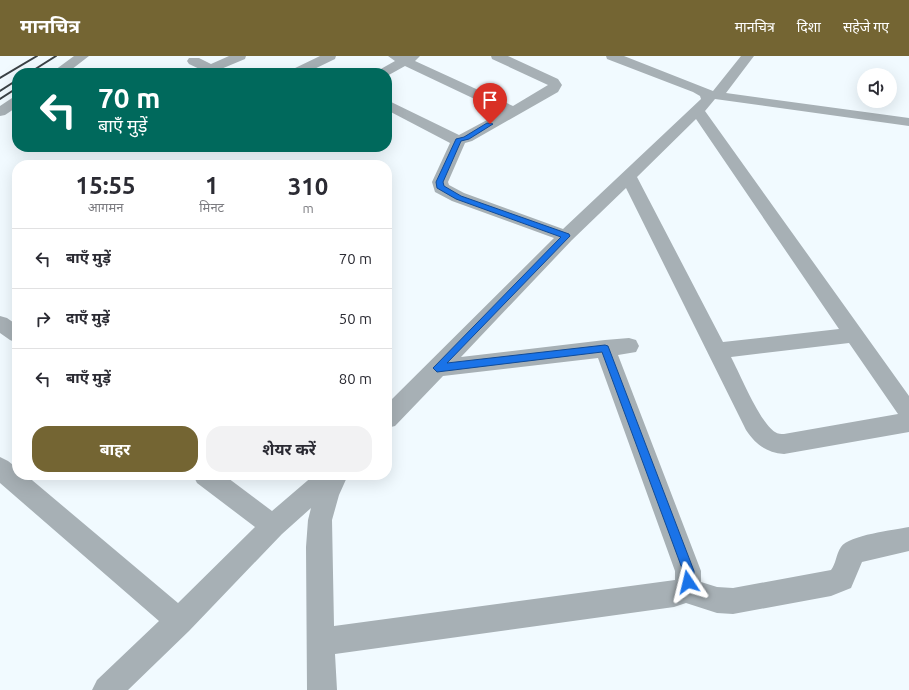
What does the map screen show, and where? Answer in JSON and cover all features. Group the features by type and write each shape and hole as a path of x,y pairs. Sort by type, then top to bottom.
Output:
{"street":[{"path":"65,68 83,56"},
{"path":"219,68 240,56"},
{"path":"306,68 330,56"},
{"path":"612,56 711,94 909,122"},
{"path":"392,414 566,236 708,100 711,94 748,56"},
{"path":"392,107 453,139 459,140 467,138 553,89 555,85 553,82 504,57"},
{"path":"391,68 405,58 512,111"},
{"path":"194,61 208,68"},
{"path":"0,112 12,104"},
{"path":"697,110 909,413"},
{"path":"459,140 440,182 440,188 458,197 566,236"},
{"path":"628,176 754,423 763,437 773,443 789,443 909,422"},
{"path":"0,323 12,332"},
{"path":"717,351 853,335"},
{"path":"437,368 617,347 688,571 686,590"},
{"path":"0,468 12,478"},
{"path":"14,480 179,621"},
{"path":"212,480 273,526"},
{"path":"107,690 179,621 273,526 325,480"},
{"path":"322,690 319,547 320,520 327,495 334,480"},
{"path":"321,642 674,594 686,590 717,600 733,601 831,583 842,579 850,556 855,551 909,539"}],"railway":[{"path":"17,68 37,56"},
{"path":"37,68 56,56"},
{"path":"0,78 12,71"},
{"path":"0,91 12,83"},
{"path":"0,99 12,91"}],"route":[{"path":"490,124 467,138 459,140 440,182 440,188 458,197 566,236 437,368 605,348 688,571 688,582"}]}
